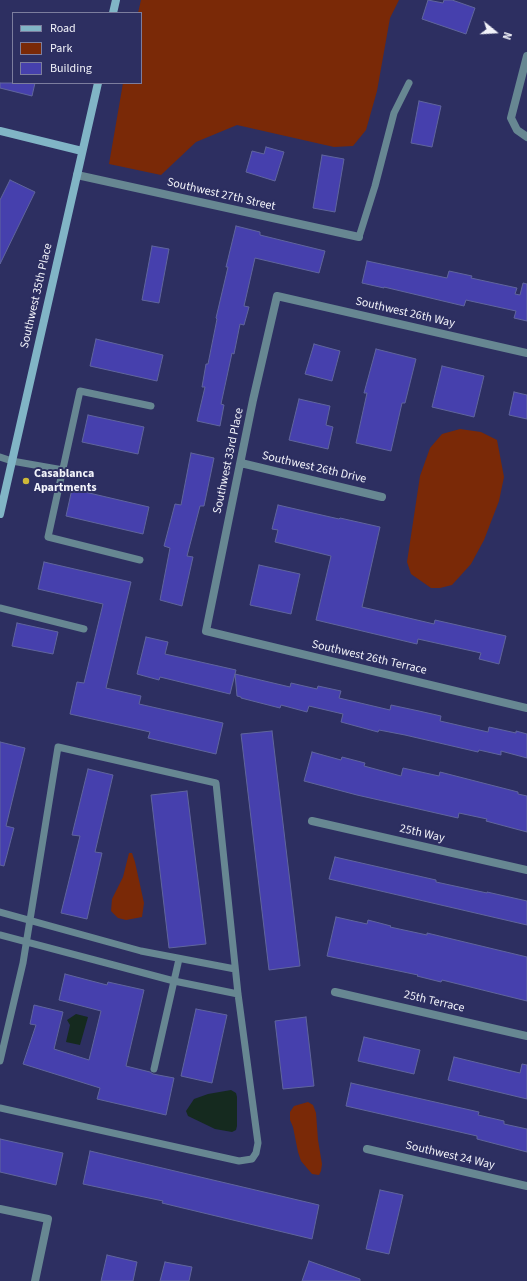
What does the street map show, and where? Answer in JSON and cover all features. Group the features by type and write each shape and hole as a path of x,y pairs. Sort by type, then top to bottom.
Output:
{"street":[{"path":"113,12 116,0"},
{"path":"527,56 511,118 517,130 527,137"},
{"name":"Southwest 35th Place","path":"0,514 98,84"},
{"path":"0,131 82,151"},
{"name":"Southwest 27th Street","path":"77,175 359,237"},
{"name":"Southwest 26th Way","path":"277,296 527,353"},
{"name":"Southwest 33rd Place","path":"206,631 240,463 277,296"},
{"name":"Southwest 26th Drive","path":"240,463 382,497"},
{"name":"Southwest 26th Terrace","path":"206,631 527,708"},
{"name":"25th Way","path":"312,821 527,870"},
{"name":"25th Terrace","path":"335,992 527,1036"},
{"name":"Southwest 24 Way","path":"367,1149 527,1186"},
{"path":"0,1209 48,1219 35,1281"}],"lane":[{"path":"359,237 375,186 394,113 409,83"},
{"path":"140,560 48,537 80,391 151,406"},
{"path":"0,457 12,461 62,470"},
{"path":"0,608 84,629"},
{"path":"0,1062 23,963 58,747 216,783 235,969 258,1143 256,1153 252,1159 239,1161 0,1108"},
{"path":"0,912 141,951 235,969"},
{"path":"0,935 174,981 238,994"},
{"path":"154,1068 178,959"}],"green space":[{"path":"141,0 399,0 390,18 377,91 366,130 353,146 334,147 237,125 196,142 161,175 109,164 123,84 142,84 142,12 138,12"},
{"path":"460,429 481,432 497,440 504,477 499,501 484,540 471,564 452,585 440,588 431,588 411,574 407,562 420,476 430,448 442,434"},
{"path":"129,853 132,853 135,862 144,903 142,917 126,920 118,918 111,911 112,899 123,877"},
{"path":"308,1102 313,1105 316,1113 322,1164 319,1175 312,1174 301,1161 290,1120 290,1112 294,1106"}],"shaded area":[{"path":"76,1014 88,1017 80,1045 66,1042 70,1025 67,1020"},
{"path":"231,1090 236,1093 237,1097 236,1130 232,1132 215,1129 188,1116 186,1111 194,1099 208,1094"}],"building":[{"path":"428,0 443,3 444,0 452,0 475,8 466,34 422,19"},
{"path":"0,83 35,84 32,96 0,88"},
{"path":"419,101 441,106 432,147 411,143"},
{"path":"266,147 284,152 275,181 246,172 252,151 264,154"},
{"path":"322,155 344,159 335,212 313,208"},
{"path":"10,180 35,192 0,264 0,200"},
{"path":"236,226 260,232 260,235 325,251 319,273 255,258 244,306 249,307 244,325 240,324 234,354 232,353 221,404 224,405 220,426 197,421 205,387 202,387 206,364 208,364 216,318 228,267 226,267"},
{"path":"152,246 169,249 159,303 142,300"},
{"path":"367,261 447,278 449,271 472,276 471,278 517,288 515,294 520,295 523,283 527,284 527,321 514,318 516,311 466,300 464,306 362,283"},
{"path":"96,339 163,355 157,381 90,366"},
{"path":"314,344 340,351 332,381 305,374"},
{"path":"376,349 416,359 405,403 402,403 391,451 356,443 367,393 364,393"},
{"path":"442,366 484,376 474,417 432,407"},
{"path":"514,392 527,395 527,419 509,415"},
{"path":"299,399 330,406 326,425 333,427 328,449 289,440"},
{"path":"88,415 144,427 138,454 82,442"},
{"path":"191,453 214,458 204,506 200,506 187,556 193,557 182,606 160,600 170,548 164,546 175,504 181,505"},
{"path":"72,489 149,507 143,534 66,516"},
{"path":"278,505 380,527 362,607 434,624 435,620 506,636 499,664 479,659 481,653 418,639 417,644 316,620 331,556 275,542 278,530 272,529"},
{"path":"44,562 131,582 106,688 141,696 139,704 223,723 216,754 148,738 150,732 70,714 77,682 84,683 103,604 38,589"},
{"path":"259,565 300,574 291,614 250,605"},
{"path":"17,623 58,632 53,654 12,646"},
{"path":"146,637 168,642 165,654 236,670 230,694 160,677 159,680 137,674"},
{"path":"235,674 290,687 291,683 317,689 318,686 341,691 339,698 390,710 391,705 441,716 440,721 488,732 489,727 527,734 527,758 501,751 501,755 479,750 478,752 405,735 379,730 378,732 341,722 343,714 309,706 307,712 281,705 280,708 241,698 237,696"},
{"path":"272,731 300,966 269,970 241,734"},
{"path":"0,742 25,748 6,826 14,828 4,866 0,865"},
{"path":"312,752 341,760 342,757 365,763 364,766 401,776 403,768 439,776 440,772 518,792 518,794 527,796 527,832 486,821 487,819 459,813 458,818 357,795 304,781"},
{"path":"88,769 113,775 95,852 102,853 87,919 61,913 80,836 72,835"},
{"path":"187,791 206,944 169,948 151,795"},
{"path":"335,857 436,880 436,882 527,901 527,925 329,879"},
{"path":"336,917 367,924 368,920 391,926 390,927 427,935 427,933 527,957 527,1001 442,980 441,982 417,976 418,975 327,956"},
{"path":"65,974 107,985 108,982 144,990 126,1066 153,1074 174,1078 166,1115 97,1099 100,1088 23,1064 36,1025 30,1024 34,1005 63,1012 54,1049 89,1060 101,1011 59,1000"},
{"path":"196,1009 227,1015 212,1083 181,1076"},
{"path":"306,1017 314,1086 283,1089 275,1021"},
{"path":"364,1037 420,1050 414,1074 358,1061"},
{"path":"454,1057 520,1073 522,1064 527,1065 527,1099 448,1080"},
{"path":"351,1083 479,1112 478,1115 504,1121 504,1124 527,1129 527,1152 477,1139 477,1136 346,1106"},
{"path":"0,1139 63,1153 56,1185 0,1172"},
{"path":"90,1151 319,1205 312,1239 162,1203 163,1201 83,1184"},
{"path":"380,1190 403,1195 389,1254 366,1249"},
{"path":"107,1255 137,1262 133,1281 101,1281"},
{"path":"309,1261 360,1279 360,1281 302,1281"},
{"path":"165,1262 192,1267 189,1281 160,1281"}],"place":[{"name":"Casablanca Apartments","path":"26,481"}]}
